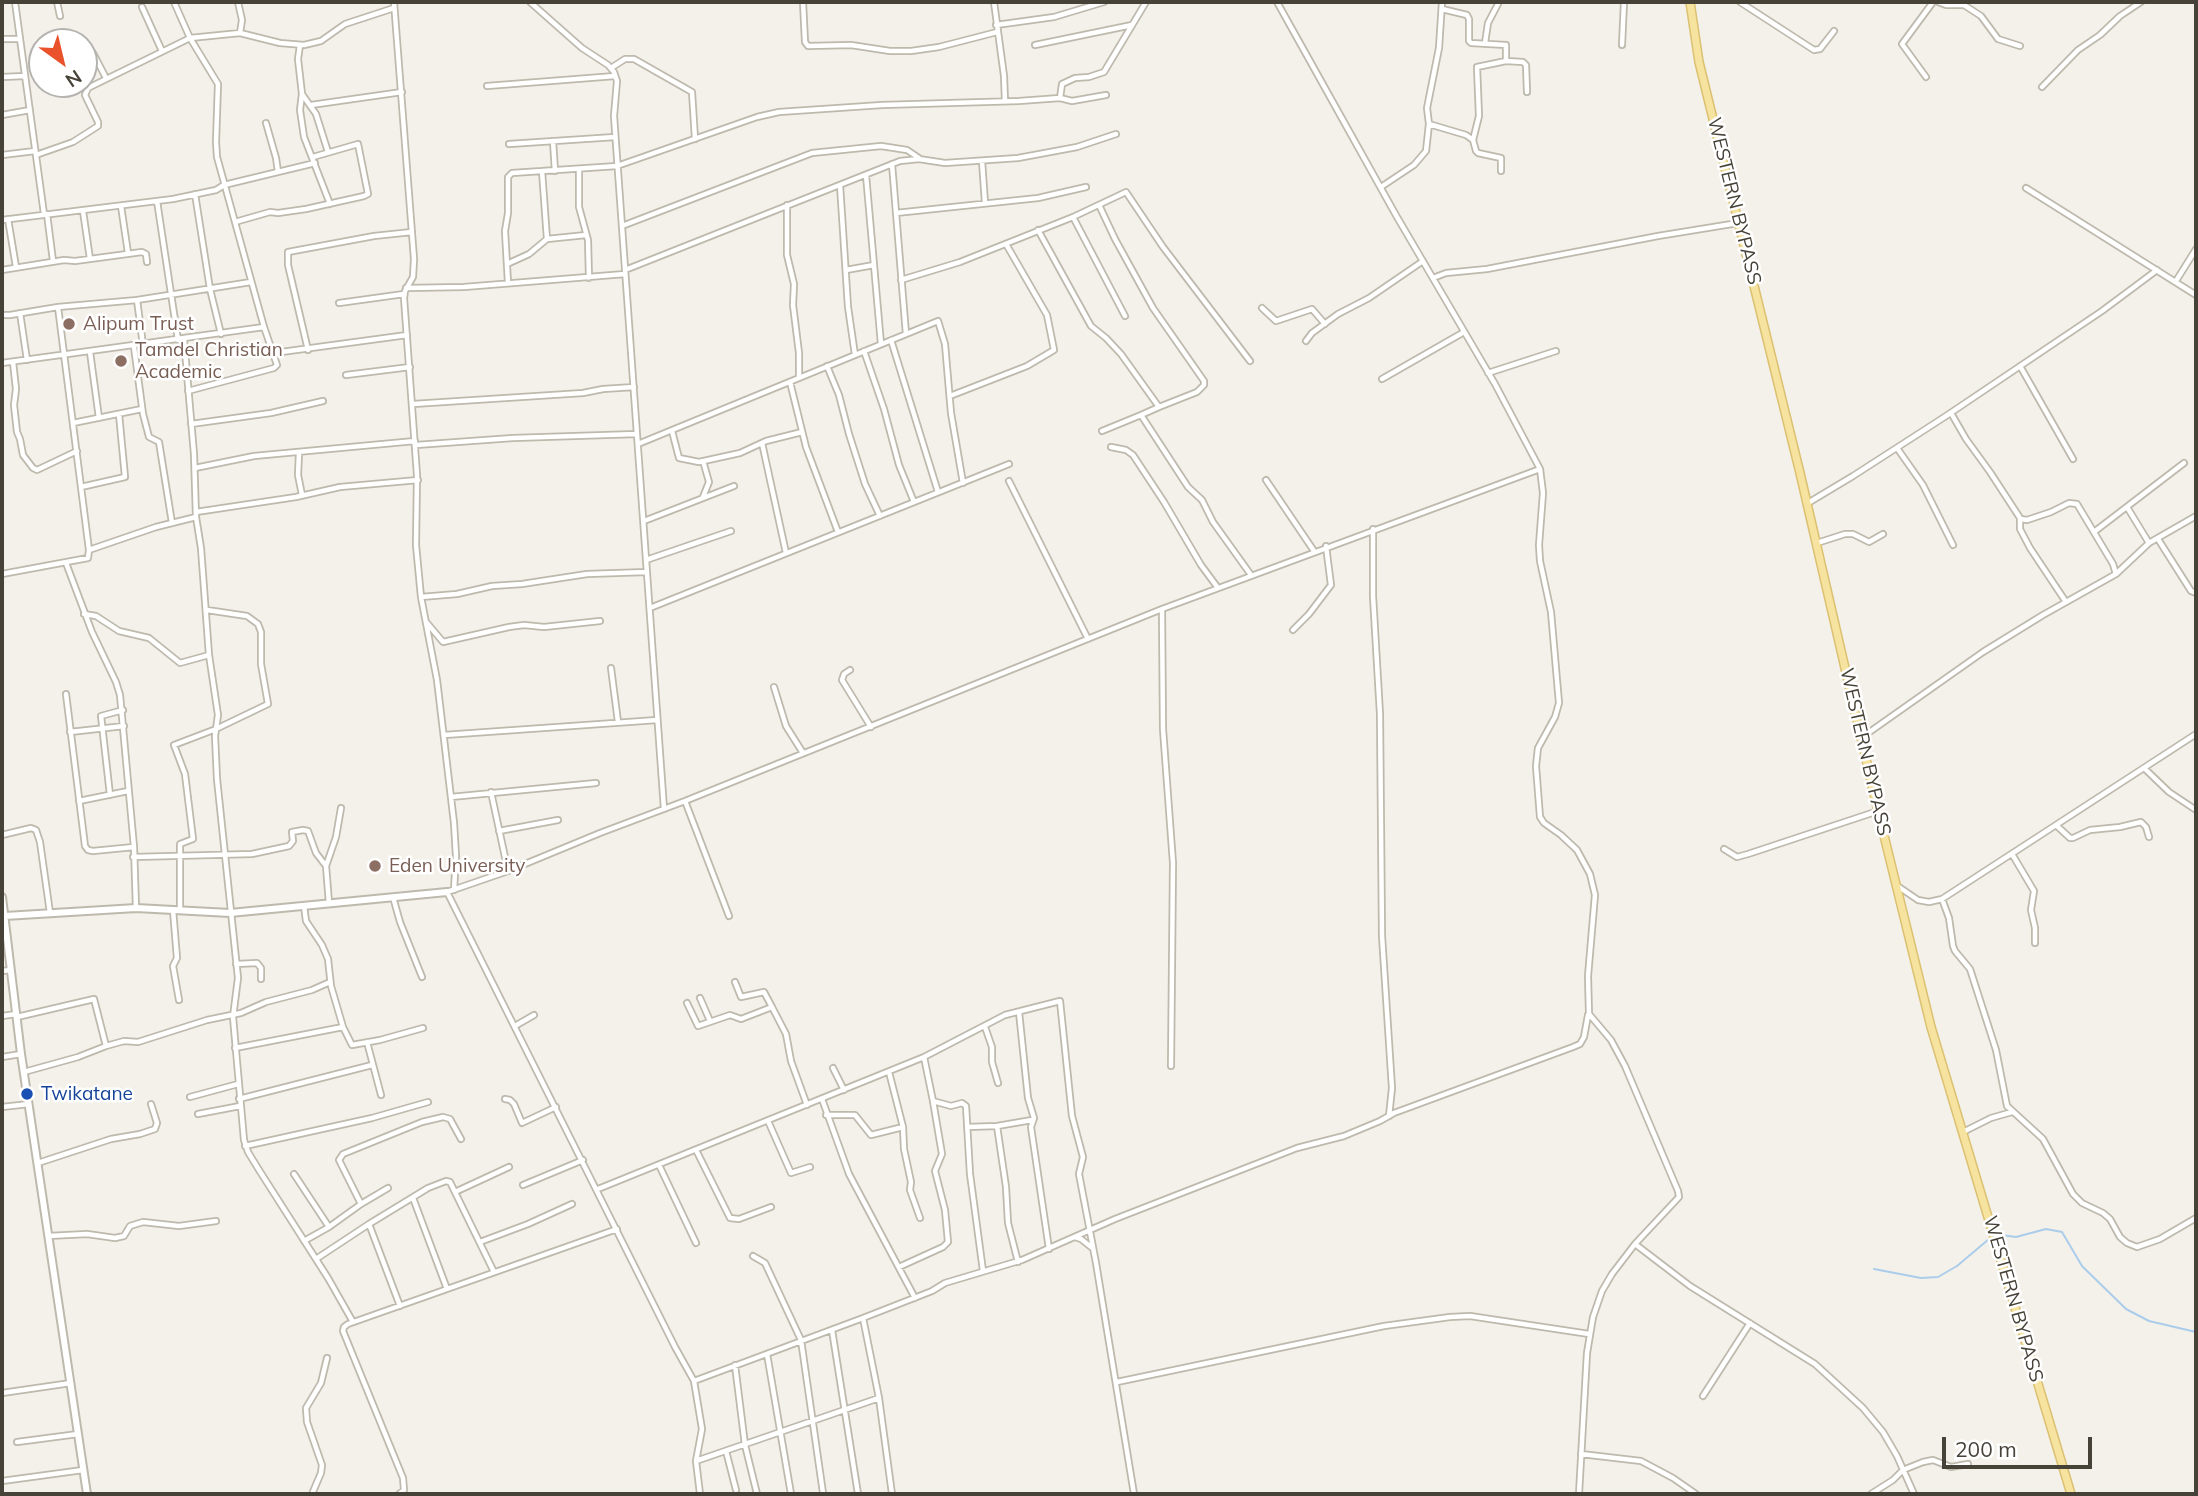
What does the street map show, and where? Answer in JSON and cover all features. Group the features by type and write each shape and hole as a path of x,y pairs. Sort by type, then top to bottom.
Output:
{"main road":[{"name":"WESTERN BYPASS","path":"1690,2 1699,61 1931,1027 2071,1494"}],"street":[{"path":"15,2 53,261"},
{"path":"57,2 60,16"},
{"path":"174,2 190,38 218,84 215,142 224,185 277,365 276,368 188,391"},
{"path":"238,2 242,20 240,33"},
{"path":"394,2 414,272 405,291 418,480 416,545 421,597 437,680 451,797 456,856 450,891 694,1381 702,1429 696,1461 700,1494"},
{"path":"530,2 582,48 611,68 617,86 615,136 664,809"},
{"path":"803,2 805,41 808,46 851,45 911,51 998,32"},
{"path":"994,2 1005,102"},
{"path":"996,25 1060,15 1104,2"},
{"path":"1060,98 1062,84 1075,78 1104,72 1146,2"},
{"path":"694,1381 915,1298 945,1283 1018,1262 1115,1219 1297,1148 1344,1136 1389,1116 1580,1044 1584,1037 1589,1014 1588,975 1595,895 1590,874 1577,850 1540,817 1537,786 1538,748 1555,717 1559,703 1551,612 1540,561 1543,493 1540,469 1277,2"},
{"path":"1381,187 1414,165 1424,154 1429,124 1427,108 1438,56 1442,2"},
{"path":"1485,43 1488,23 1499,2"},
{"path":"1622,45 1624,2"},
{"path":"1740,2 1814,50 1820,49 1835,31"},
{"path":"1926,77 1902,44 1935,2 1964,5 1981,16 1998,39 2021,46"},
{"path":"2042,87 2078,50 2141,2"},
{"path":"142,7 162,51"},
{"path":"2,155 36,153 73,142 98,126 85,92 88,88 190,38 240,33 300,45 321,41 345,24 394,8"},
{"path":"1442,9 1467,15 1469,42 1506,45 1506,61"},
{"path":"1035,46 1133,25"},
{"path":"2,38 20,40"},
{"path":"300,45 300,110 304,136 330,204"},
{"path":"611,68 625,59 634,59 692,92 695,139"},
{"path":"1472,140 1479,116 1478,67 1506,61 1525,63 1527,92"},
{"path":"98,63 106,78"},
{"path":"2,77 25,76"},
{"path":"487,86 615,76"},
{"path":"311,105 402,92"},
{"path":"302,94 311,105 328,152"},
{"path":"508,283 505,231 508,177 512,173 617,166 757,117 779,112 1060,98 1072,101 1106,95"},
{"path":"2,115 30,110"},
{"path":"266,124 278,172"},
{"path":"1429,124 1466,135 1472,140 1478,153 1501,158 1501,172"},
{"path":"339,303 405,291 589,278 625,272 892,164 919,159 945,163 1045,154 1116,134"},
{"path":"509,144 615,136"},
{"path":"553,141 555,171"},
{"path":"16,267 5,220 157,201 216,190 224,185 314,160 328,152 359,145 369,191 364,196 278,213 270,212 235,222"},
{"path":"622,226 812,153 881,146 907,150 919,159"},
{"path":"982,161 985,203"},
{"path":"892,164 906,334"},
{"path":"579,170 579,206 586,235 589,278"},
{"path":"542,172 547,239"},
{"path":"866,175 881,344"},
{"path":"840,185 855,355"},
{"path":"896,213 1038,198 1086,187"},
{"path":"2026,188 2196,295"},
{"path":"901,280 945,268 1073,217 1125,192 1163,247 1250,361"},
{"path":"195,194 210,289 221,334"},
{"path":"157,201 188,391 209,655 218,715 215,744 238,986 233,1014 245,1146 353,1322"},
{"path":"787,205 787,255 794,284 793,305 799,378"},
{"path":"1099,205 1153,308 1204,381 1204,385 1197,392 1102,431"},
{"path":"121,206 128,253"},
{"path":"83,211 90,259"},
{"path":"1073,217 1125,316"},
{"path":"1433,278 1446,273 1486,269 1739,223"},
{"path":"1038,230 1091,326 1121,354 1159,407"},
{"path":"308,350 288,265 288,252 374,236 412,232"},
{"path":"507,264 529,254 547,239 586,235"},
{"path":"950,397 1027,366 1054,350 1047,315 1006,244"},
{"path":"2176,281 2196,249"},
{"path":"2,270 53,261 128,253 144,253 147,262"},
{"path":"1307,341 1311,333 1338,314 1369,298 1423,261"},
{"path":"846,270 874,265"},
{"path":"1807,503 1951,413 2102,311 2157,270"},
{"path":"5,314 137,300 251,282"},
{"path":"137,300 143,345"},
{"path":"2,574 88,559 58,307"},
{"path":"1262,308 1276,321 1312,309 1325,324"},
{"path":"20,313 27,360"},
{"path":"638,444 939,322 945,344 951,413 962,483"},
{"path":"2,363 264,327"},
{"path":"1382,379 1464,332"},
{"path":"274,353 407,335"},
{"path":"891,340 938,492"},
{"path":"134,346 142,408 149,437 159,442 172,523"},
{"path":"864,351 899,465 914,502"},
{"path":"1488,373 1556,351"},
{"path":"90,352 99,418"},
{"path":"13,362 16,389 14,405 23,455 37,470 76,451"},
{"path":"827,366 839,395 862,475 880,516"},
{"path":"2020,366 2073,459"},
{"path":"346,375 410,368"},
{"path":"790,382 802,432 838,532"},
{"path":"413,404 634,387"},
{"path":"191,424 268,414 323,401"},
{"path":"73,423 142,408"},
{"path":"1951,413 2020,519 2020,529 2030,548 2066,602"},
{"path":"81,487 125,477 118,414"},
{"path":"1141,415 1188,487 1202,500 1213,522 1251,575"},
{"path":"672,430 679,458 703,461 740,453 762,443 802,432"},
{"path":"195,468 254,456 341,447 638,434"},
{"path":"762,443 786,553"},
{"path":"1111,447 1126,450 1133,455 1200,565 1218,588"},
{"path":"1897,448 1923,485 1953,545"},
{"path":"299,453 298,475 302,495"},
{"path":"702,498 709,482 703,461"},
{"path":"2094,532 2184,463"},
{"path":"650,608 1009,464"},
{"path":"5,918 136,908 230,913 450,891 685,801 1162,609 1540,469"},
{"path":"89,550 196,514 340,487 418,480"},
{"path":"1009,481 1088,639"},
{"path":"1266,481 1314,551"},
{"path":"644,520 734,486"},
{"path":"2020,519 2027,520 2074,503 2080,506 2116,574"},
{"path":"2127,507 2149,544"},
{"path":"1861,738 1983,652 2116,574 2149,544 2196,516"},
{"path":"1373,529 1373,596 1380,714 1382,936 1392,1088 1389,1116"},
{"path":"646,560 731,531"},
{"path":"1816,544 1845,534 1853,534 1869,542 1883,534"},
{"path":"2158,539 2191,592 2196,593"},
{"path":"1293,630 1331,586 1326,547"},
{"path":"66,564 116,682 123,710 136,908"},
{"path":"421,597 587,574 647,572"},
{"path":"1162,609 1163,729 1173,863 1171,1066"},
{"path":"178,1000 173,966 177,958 176,910 181,842 193,839 185,774 174,745 216,729 265,707 268,703 258,624 247,616 207,610"},
{"path":"85,614 96,616 119,631 149,638 180,663 209,655"},
{"path":"426,623 444,642 509,627 524,625 544,628 600,621"},
{"path":"611,668 618,722"},
{"path":"850,670 843,676 843,682 871,727"},
{"path":"774,687 786,726 803,753"},
{"path":"66,694 84,842 88,850 134,847"},
{"path":"110,795 102,715 123,710"},
{"path":"444,736 657,720"},
{"path":"71,732 124,726"},
{"path":"1896,884 1918,900 1929,902 1942,899 2196,734"},
{"path":"2144,768 2169,792 2196,810"},
{"path":"451,797 596,783"},
{"path":"79,801 128,791"},
{"path":"491,792 508,871"},
{"path":"685,801 729,916"},
{"path":"329,903 326,866 336,837 341,807"},
{"path":"1724,849 1737,857 1878,811"},
{"path":"499,831 558,820"},
{"path":"2056,825 2073,838 2090,830 2120,827 2141,821 2149,837"},
{"path":"2,835 31,828 36,830 50,913"},
{"path":"133,857 252,854 289,846 293,841 292,832 303,830 308,831 316,853 326,866"},
{"path":"2012,853 2034,891 2031,910 2035,943"},
{"path":"2,897 21,1054 87,1494"},
{"path":"393,897 422,976"},
{"path":"1942,899 1949,918 1955,951 1970,969 1996,1050 2007,1106 2043,1139 2073,1194 2082,1203 2110,1219 2120,1237 2137,1247 2144,1246 2196,1218"},
{"path":"303,905 306,921 326,954 330,982 343,1027 352,1045 423,1028"},
{"path":"236,964 257,963 261,968 261,979"},
{"path":"2,971 11,970"},
{"path":"24,1072 124,1041 138,1042 312,990 330,982"},
{"path":"735,982 741,997 764,992 786,1034 791,1061 807,1105"},
{"path":"700,998 710,1021"},
{"path":"2,1016 16,1016 94,999 106,1046"},
{"path":"598,1189 889,1072 1005,1015 1058,1001 1062,1003 1072,1116 1083,1157 1079,1174 1134,1494"},
{"path":"687,1003 697,1025 701,1026 730,1015 741,1019 772,1007"},
{"path":"1019,1012 1028,1098 1033,1120 1031,1127 1049,1250"},
{"path":"1579,1494 1589,1334 1602,1291 1635,1244 1679,1198 1625,1066 1611,1040 1589,1014"},
{"path":"515,1026 534,1015"},
{"path":"235,1048 343,1027"},
{"path":"985,1027 992,1047 992,1062 998,1083"},
{"path":"367,1042 381,1095"},
{"path":"2,1058 21,1054"},
{"path":"899,1267 948,1242 945,1210 935,1171 942,1154 924,1057"},
{"path":"239,1099 372,1065"},
{"path":"833,1068 844,1090"},
{"path":"889,1072 904,1127 910,1190 920,1218"},
{"path":"190,1097 238,1084"},
{"path":"505,1099 514,1104 523,1123 556,1107"},
{"path":"822,1099 849,1174 915,1298"},
{"path":"933,1101 951,1106 964,1104 983,1271"},
{"path":"245,1146 372,1118 428,1102"},
{"path":"2,1107 30,1104"},
{"path":"38,1163 111,1139 155,1129 157,1123 151,1104"},
{"path":"198,1114 240,1106"},
{"path":"1964,1132 1991,1118 2012,1112"},
{"path":"827,1115 855,1115 871,1135 904,1127"},
{"path":"361,1204 339,1160 343,1154 422,1122 443,1117 450,1119 461,1139"},
{"path":"967,1127 998,1126 1033,1120"},
{"path":"768,1121 791,1173 810,1167"},
{"path":"998,1126 1008,1223 1018,1262"},
{"path":"696,1150 730,1218 739,1219 771,1207"},
{"path":"523,1185 583,1160"},
{"path":"659,1165 696,1243"},
{"path":"455,1192 509,1167"},
{"path":"294,1174 329,1227"},
{"path":"316,1259 443,1181 450,1182 494,1272"},
{"path":"304,1241 388,1188"},
{"path":"413,1198 447,1289"},
{"path":"480,1242 572,1204"},
{"path":"48,1236 87,1234 114,1238 124,1236 130,1226 143,1222 179,1226 216,1221"},
{"path":"369,1224 400,1306"},
{"path":"399,1494 404,1490 403,1478 343,1331 344,1327 617,1229"},
{"path":"1074,1237 1093,1248"},
{"path":"1635,1244 1690,1286 1815,1364 1863,1408 1883,1432 1914,1494"},
{"path":"753,1256 765,1263 801,1340 823,1493"},
{"path":"1116,1382 1384,1326 1450,1317 1470,1316 1589,1334"},
{"path":"863,1318 892,1494"},
{"path":"1703,1396 1751,1323"},
{"path":"832,1330 858,1494"},
{"path":"767,1354 791,1494"},
{"path":"312,1494 322,1465 307,1422 306,1408 321,1383 327,1358"},
{"path":"736,1365 745,1445 757,1494"},
{"path":"2,1394 71,1383"},
{"path":"696,1461 878,1398"},
{"path":"17,1442 78,1434"},
{"path":"726,1451 736,1490"},
{"path":"1581,1454 1641,1461 1696,1494"},
{"path":"1871,1494 1903,1470 1933,1460 1951,1467 1968,1464"},
{"path":"2,1481 83,1470"}],"waterway":[{"path":"2001,1235 2016,1237 2046,1229 2062,1232 2082,1266 2126,1309 2149,1321 2196,1332"},
{"path":"1874,1269 1921,1278 1938,1277 1957,1266 1989,1239"}],"place":[{"name":"Alipum Trust","path":"69,324"},
{"name":"Tamdel Christian Academic","path":"121,361"},
{"name":"Eden University","path":"375,866"},
{"name":"Twikatane","path":"27,1094"}]}
